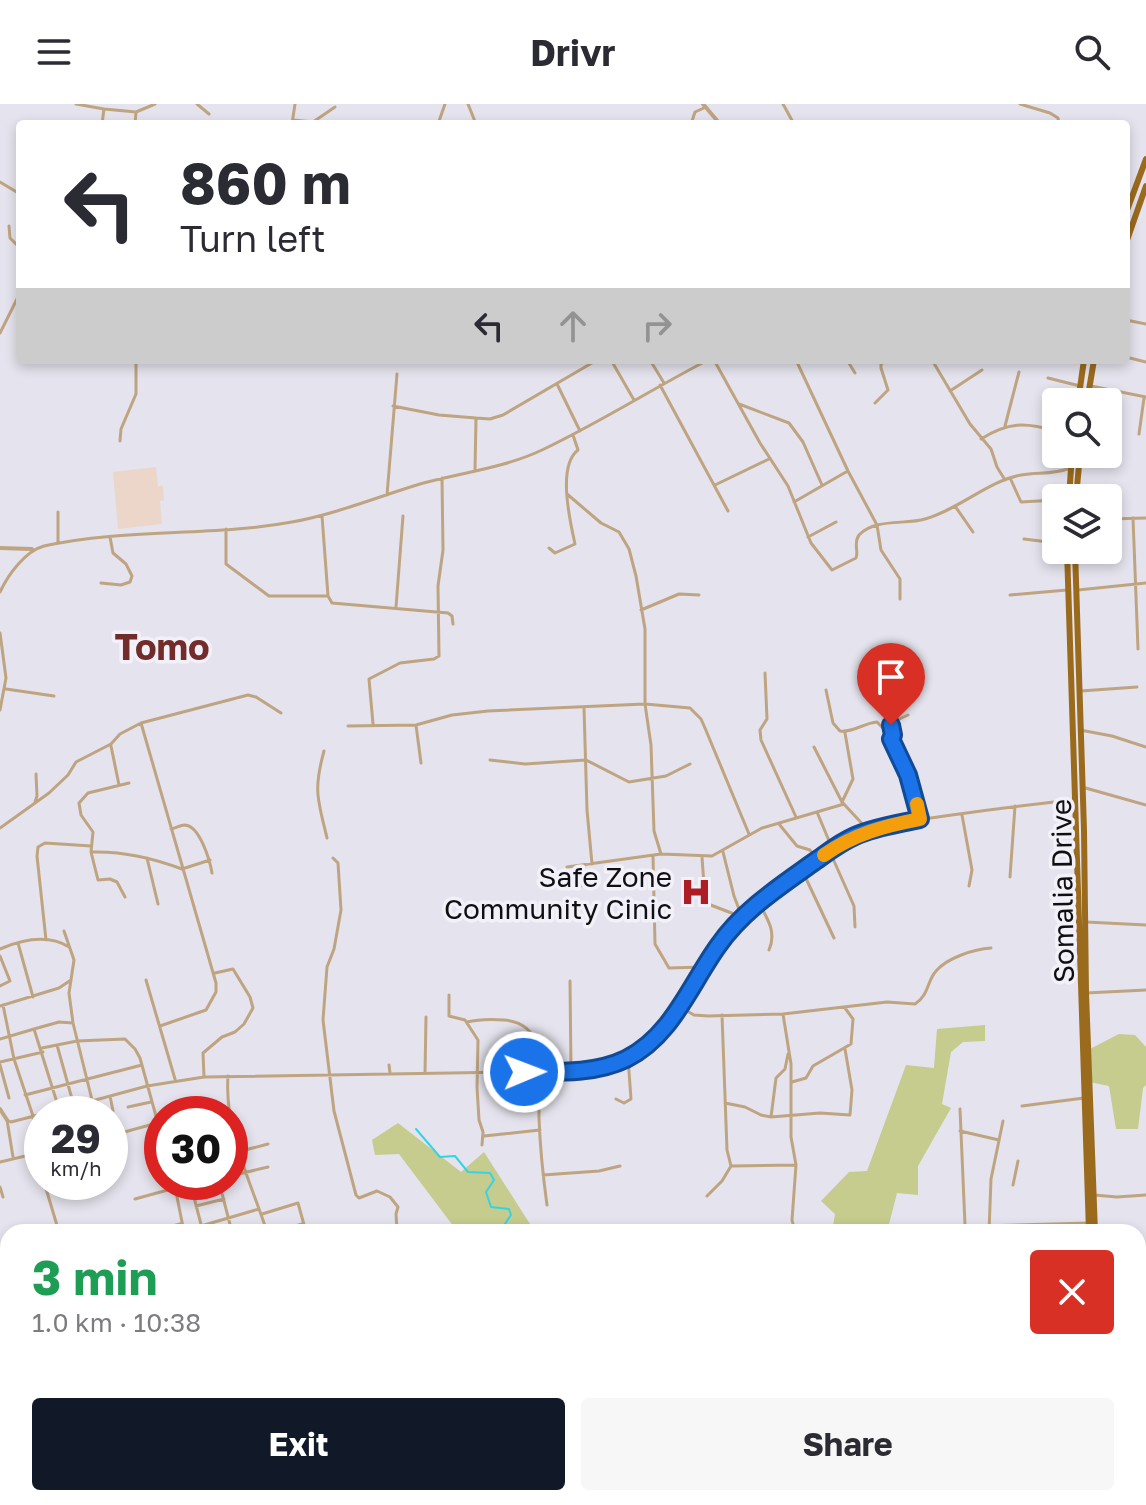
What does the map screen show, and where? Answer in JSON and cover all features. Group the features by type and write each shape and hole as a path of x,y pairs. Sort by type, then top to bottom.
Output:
{"main road":[{"path":"1130,201 1146,159"},
{"path":"1130,230 1146,186"},
{"path":"1080,386 1083,364"},
{"path":"1089,388 1093,364"},
{"path":"1069,484 1070,468"},
{"name":"Somalia Drive","path":"1067,564 1086,922 1095,1224"},
{"name":"Somalia Drive","path":"1075,564 1082,787 1078,799 1084,1098 1089,1223"}],"street":[{"path":"76,104 136,112 155,104"},
{"path":"197,104 209,114"},
{"path":"1020,104 1050,113 1058,120"},
{"path":"316,120 335,107"},
{"path":"103,120 104,109"},
{"path":"135,120 136,112"},
{"path":"1137,208 1146,212"},
{"path":"9,226 10,238 16,244"},
{"path":"0,333 16,301"},
{"path":"120,441 121,429 136,394 136,364"},
{"path":"393,406 439,415 496,418 590,364"},
{"path":"613,364 634,400"},
{"path":"652,364 728,511"},
{"path":"0,548 32,549 58,542 159,532 270,526 322,516 442,478 530,455 703,364"},
{"path":"713,364 788,486 808,537 834,570 856,558 856,540 877,525 924,520 1007,479 1050,474 1070,468"},
{"path":"798,364 877,525 881,550 900,579 900,599"},
{"path":"849,364 855,373"},
{"path":"875,403 888,390 881,364"},
{"path":"934,364 981,439 991,449 997,467 1021,502 1042,501"},
{"path":"950,391 982,370"},
{"path":"1005,426 1019,372"},
{"path":"387,495 397,374"},
{"path":"1048,378 1080,386"},
{"path":"557,384 580,431"},
{"path":"1090,385 1145,396 1139,434"},
{"path":"738,404 789,423 803,442 822,485"},
{"path":"475,470 476,418"},
{"path":"981,439 1005,426 1026,424 1042,428"},
{"path":"549,548 558,553 575,544 567,494 569,465 572,455 578,450 573,435"},
{"path":"715,485 770,459"},
{"path":"794,502 848,471"},
{"path":"373,726 369,679 400,663 437,658 441,645 438,612 443,537 442,478"},
{"path":"567,494 586,512 619,532 625,540 639,591 646,655 645,704 651,745 654,831 661,854"},
{"path":"955,506 973,532"},
{"path":"58,512 58,542"},
{"path":"322,516 328,596 332,603 450,613 453,624"},
{"path":"396,607 403,516"},
{"path":"1122,518 1146,518"},
{"path":"1133,518 1138,649"},
{"path":"808,537 836,522"},
{"path":"226,529 226,564 259,590 269,596 328,596"},
{"path":"101,583 121,585 130,582 132,576 126,564 113,553 110,537"},
{"path":"1024,539 1042,541"},
{"path":"0,591 32,549"},
{"path":"1076,591 1146,583"},
{"path":"1010,595 1067,590"},
{"path":"641,610 679,594 699,595"},
{"path":"0,633 5,664 5,689 0,710"},
{"path":"765,673 767,719 760,730 761,740 796,817"},
{"path":"1079,691 1137,687"},
{"path":"5,689 54,696"},
{"path":"826,690 835,727 845,732"},
{"path":"0,828 56,787 76,762 111,744 120,734 141,723 248,695 281,713"},
{"path":"348,726 416,725 452,715 584,707 645,704 690,708 701,719 749,834"},
{"path":"584,707 592,864"},
{"path":"891,739 891,723 908,715"},
{"path":"845,732 877,722 900,754 920,819"},
{"path":"141,723 214,974 216,992 206,1010 160,1026"},
{"path":"416,725 421,763"},
{"path":"1079,730 1146,747"},
{"path":"567,867 661,854 712,856 749,834 843,803 853,779 845,732"},
{"path":"111,744 119,785"},
{"path":"814,747 843,803 868,831"},
{"path":"324,751 316,781 319,815 327,838"},
{"path":"490,760 525,764 586,760 625,781 651,780 690,764"},
{"path":"35,802 36,774"},
{"path":"125,897 117,882 98,880 91,852 93,832 81,815 80,800 88,793 129,783"},
{"path":"1082,787 1146,805"},
{"path":"110,1096 175,1079 204,1077 541,1072 600,1067 628,1058 655,1038 742,917 831,850 868,831 920,819 1078,799"},
{"path":"1010,877 1015,806"},
{"path":"817,812 854,906 855,927"},
{"path":"962,813 972,870 969,886"},
{"path":"779,824 797,846 810,850 816,861"},
{"path":"171,829 184,825 192,828 210,860 212,873"},
{"path":"46,940 38,847 45,843 91,846"},
{"path":"91,852 163,860 182,869 210,860"},
{"path":"723,852 742,917"},
{"path":"653,856 655,944 669,968 704,967"},
{"path":"702,856 708,904 742,917"},
{"path":"147,858 158,904"},
{"path":"333,858 338,863 341,910 334,949 327,967 323,1008 334,1111 356,1195 359,1198 377,1191 390,1197 398,1207 397,1224"},
{"path":"581,886 584,866"},
{"path":"802,870 834,938"},
{"path":"759,903 771,928 773,942 769,950"},
{"path":"1086,922 1146,925"},
{"path":"64,931 74,960 69,993 73,1023 91,1096"},
{"path":"0,949 35,939 69,947"},
{"path":"18,943 33,997"},
{"path":"680,1007 694,1015 722,1015 783,1014 887,1002 915,1004 930,988 938,969 967,953 991,948"},
{"path":"0,956 10,981 0,986"},
{"path":"204,1077 203,1053 244,1024 253,1008 233,969 214,974"},
{"path":"71,980 33,997 1,1005 25,1096 142,1065"},
{"path":"146,980 175,1079"},
{"path":"570,981 571,1071"},
{"path":"1086,993 1146,990"},
{"path":"449,995 449,1016 467,1022 494,1019 524,1024 536,1042 541,1072 540,1130 547,1205"},
{"path":"791,1083 806,1078 813,1066 851,1044 854,1024 852,1015 845,1008"},
{"path":"783,1014 789,1052 796,1165 793,1224"},
{"path":"707,1196 731,1166 727,1150 722,1015"},
{"path":"425,1073 426,1017"},
{"path":"0,1039 59,1022 73,1023"},
{"path":"467,1022 478,1040 478,1111 482,1145"},
{"path":"34,1029 56,1096"},
{"path":"9,1098 0,1064 57,1045 125,1039 135,1049 142,1065 150,1096"},
{"path":"57,1045 71,1096"},
{"path":"725,1103 771,1117 820,1113 851,1115 852,1090 845,1049"},
{"path":"771,1117 776,1078 785,1069 789,1052"},
{"path":"616,1099 624,1103 631,1099 628,1058"},
{"path":"389,1065 390,1073"},
{"path":"228,1076 228,1096"},
{"path":"1022,1106 1084,1098"},
{"path":"128,1107 144,1104"},
{"path":"0,1109 7,1120 13,1157"},
{"path":"960,1109 965,1224"},
{"path":"7,1120 24,1119"},
{"path":"989,1224 991,1179 1003,1121"},
{"path":"0,1129 7,1127"},
{"path":"483,1136 540,1130"},
{"path":"960,1131 999,1140"},
{"path":"248,1150 268,1144"},
{"path":"0,1162 24,1155"},
{"path":"1013,1185 1018,1161"},
{"path":"731,1166 796,1165"},
{"path":"543,1175 599,1171 620,1166"},
{"path":"248,1171 268,1167"},
{"path":"248,1182 264,1224"},
{"path":"0,1187 3,1197"},
{"path":"1094,1195 1146,1195"},
{"path":"135,1199 144,1197"},
{"path":"51,1200 57,1224"},
{"path":"178,1200 182,1223 178,1224"},
{"path":"194,1200 200,1224"},
{"path":"196,1206 220,1200"},
{"path":"224,1200 230,1224"},
{"path":"261,1214 295,1202 304,1224"},
{"path":"208,1224 259,1209"},
{"path":"1039,1224 1089,1223"}],"shaded area":[{"path":"156,467 158,486 163,486 164,500 160,501 162,524 118,529 113,472"}],"green space":[{"path":"985,1025 985,1041 963,1042 951,1052 942,1104 951,1108 918,1166 918,1195 897,1193 889,1224 833,1224 835,1214 821,1201 849,1172 867,1171 906,1065 934,1068 937,1029"},
{"path":"1119,1034 1135,1035 1146,1047 1146,1085 1143,1088 1138,1129 1116,1129 1109,1086 1089,1082 1088,1050"},
{"path":"398,1123 461,1172 484,1152 530,1224 452,1224 399,1154 375,1155 372,1140"}],"waterway":[{"path":"416,1129 440,1157 455,1156 468,1172 490,1173 494,1180 486,1192 491,1207 509,1209 511,1215 505,1224"}],"slow traffic":[{"path":"824,855 868,831 920,819 917,804"}],"place":[{"name":"Safe Zone Community Cinic","path":"696,892"}],"district":[{"name":"Tomo","path":"162,646"}],"route":[{"path":"524,1072 583,1070 628,1058 655,1038 668,1023 718,945 759,903 843,842 881,827 920,819 914,790 891,739 891,725"}]}
